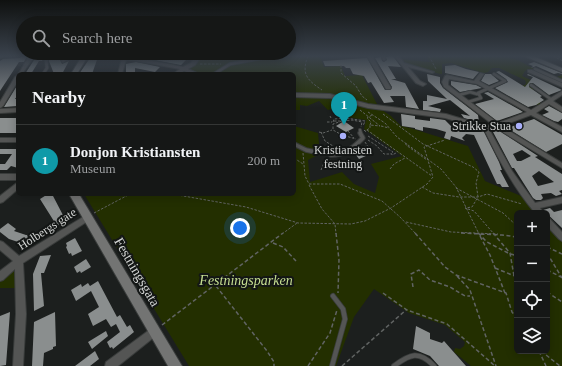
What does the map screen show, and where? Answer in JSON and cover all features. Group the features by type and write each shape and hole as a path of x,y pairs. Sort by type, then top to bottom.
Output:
{"main road":[{"name":"Festningsgata","path":"76,196 91,215 158,328 175,366"}],"street":[{"path":"379,73 388,88"},
{"path":"411,73 418,82 423,84"},
{"path":"538,73 562,85"},
{"path":"476,82 482,74"},
{"path":"561,128 531,113 490,88 476,82 448,76 445,82 446,86 498,125 562,166"},
{"path":"0,106 16,80"},
{"path":"296,95 330,96 377,109 446,116 486,128 531,113 562,93"},
{"path":"551,101 562,110"},
{"path":"0,111 16,110"},
{"path":"486,128 516,185 537,210"},
{"path":"0,140 16,140"},
{"path":"0,177 16,177"},
{"path":"0,200 16,187"},
{"path":"533,206 562,200"},
{"name":"Holbergs gate","path":"0,277 19,261 91,215"},
{"path":"550,224 562,237"},
{"path":"0,246 19,261 22,284 22,319 18,366"},
{"path":"110,366 158,328"}],"lane":[{"path":"540,73 562,81"},
{"path":"459,96 470,92 478,94 505,81 494,74"},
{"path":"531,85 551,101"},
{"path":"468,102 481,98 478,94"},
{"path":"333,155 351,150 362,140 361,131"},
{"path":"296,145 306,150 320,153"},
{"path":"332,366 337,344 347,319 345,311 334,296"},
{"path":"394,366 406,356 416,355 430,361 434,366"}],"path":[{"path":"306,73 306,78 309,82 322,91"},
{"path":"341,73 356,86 361,96 423,144 473,167 479,172 476,182 478,198 472,207 465,208"},
{"path":"372,134 370,128 371,122 359,108 376,116 398,137 441,169 456,187 459,197 490,255 514,314"},
{"path":"376,116 377,109"},
{"path":"368,118 372,114"},
{"path":"333,130 334,119 338,118 365,121 361,131"},
{"path":"368,118 380,126 389,128"},
{"path":"327,122 333,123 348,120 362,122 361,131"},
{"path":"334,121 342,121"},
{"path":"370,125 380,126"},
{"path":"361,131 367,131 370,128"},
{"path":"321,170 324,163 333,159 333,146 325,141 320,132 333,130 342,135 362,140 377,146 384,154 396,153"},
{"path":"348,131 354,138"},
{"path":"361,131 367,131 372,134 433,177"},
{"path":"367,131 366,135 393,152 391,153"},
{"path":"362,140 369,148"},
{"path":"433,177 424,147 445,140"},
{"path":"406,142 406,145 428,161"},
{"path":"306,150 303,152 302,156 306,181 309,184 317,202 335,224"},
{"path":"390,169 394,164 406,158"},
{"path":"296,159 303,164"},
{"path":"324,163 328,168 342,164"},
{"path":"183,196 246,207 298,223 351,224 364,221 391,208 427,184 433,177"},
{"path":"309,184 340,184 378,199 391,208 445,267 456,275 470,290 496,366"},
{"path":"422,187 433,193 451,194 459,197 478,198 487,194 533,206"},
{"path":"456,187 504,214 514,223"},
{"path":"91,215 126,196"},
{"path":"465,208 474,212 495,234 510,253 514,276"},
{"path":"405,222 456,233 479,235 506,234 514,236"},
{"path":"158,328 298,223"},
{"path":"479,235 486,242 514,255"},
{"path":"272,242 283,247 296,261"},
{"path":"550,248 562,254"},
{"path":"550,258 562,278"},
{"path":"495,268 514,276"},
{"path":"413,287 411,274 419,270 430,280 465,296 471,296"},
{"path":"550,272 562,278"},
{"path":"456,275 506,293"},
{"path":"215,286 267,351 274,362 274,366"},
{"path":"383,293 407,310 447,324 496,366"},
{"path":"550,294 562,302"},
{"path":"342,366 407,310"},
{"path":"541,354 546,366"},
{"path":"544,354 560,366"}],"green space":[{"path":"296,73 344,73 345,76 362,75 378,106 330,95 319,93 296,94"},
{"path":"510,73 524,73 522,76 533,81 533,83 529,85 534,89 533,90 541,104 535,104 520,86 525,85 525,80"},
{"path":"538,73 543,73 554,78 562,75 562,78 559,80 561,84"},
{"name":"Festningsparken","path":"324,96 379,108 391,116 401,126 468,146 485,181 521,196 535,210 514,210 514,354 550,354 550,226 562,239 562,366 471,366 454,352 455,348 460,349 464,346 465,342 445,325 409,313 374,289 354,317 336,366 189,366 85,196 296,196 296,127 318,133 320,154 308,160 310,182 342,172 354,184 375,193 379,177 371,164 402,156 364,129 366,120 340,116 338,107 328,110 319,101 307,106 300,105 300,110 296,110 296,97"},
{"path":"19,261 17,288 0,288 0,277"}],"building":[{"path":"0,73 12,73 0,91"},
{"path":"353,73 375,73 385,90 390,90 392,87 384,73 392,73 396,79 391,79 405,83 419,109 406,107 405,96 390,96 394,102 384,103 371,82 368,83 364,76"},
{"path":"445,73 478,73 473,79"},
{"path":"498,73 502,73 525,87 533,77 527,75 528,74 562,90 549,95 533,83 530,83 529,87 542,96 540,97 544,100 536,105 528,107 495,88 508,82"},
{"path":"427,74 440,77 440,83 443,88 478,115 479,122 464,118 461,114 470,116 450,100 428,106 441,109 440,112 423,110 423,101 427,101 427,95 447,99 428,81"},
{"path":"485,74 491,74 499,81 489,85 481,81"},
{"path":"451,81 476,85 482,88 460,92 451,85"},
{"path":"16,87 16,106 4,107"},
{"path":"488,92 523,112 497,121 475,104 494,99 484,93"},
{"path":"549,106 562,113 562,119 558,122 542,115 549,112 544,109"},
{"path":"401,114 415,116 415,119 430,121 430,118 445,120 457,132 458,128 466,131 468,126 483,130 499,162 502,170 500,170 509,187 502,187 500,184 497,184 474,135 466,134 462,138 465,141 451,136 450,140 444,138 446,132 436,129 423,127 423,131 402,126"},
{"path":"0,118 16,118 16,133 0,133"},
{"path":"534,119 562,135 562,144 546,152 507,128"},
{"path":"344,121 354,128 346,132 336,126"},
{"path":"498,130 538,156 535,157 562,174 562,190 559,191 562,194 556,196 551,193 541,194 543,198 541,200 536,200 533,198 514,168 512,168 493,132","holes":["522,150 531,156 521,161 517,161 513,154","539,171 554,182 538,186 532,176"]},
{"path":"362,148 368,155 359,159 353,151"},
{"path":"0,149 16,149 16,167 11,166 7,170 0,170 0,164 5,164 12,154 0,154"},
{"path":"45,196 53,196 66,221 57,226 40,199"},
{"path":"550,208 554,212 562,210 562,228 550,217 550,210 543,210"},
{"path":"8,223 16,229 14,231 26,235 39,234 36,242 17,245 18,242 9,239 0,232 0,229"},
{"path":"75,238 82,251 72,256 71,253 69,254 66,243"},
{"path":"51,255 44,273 41,273 44,306 34,311 33,274 40,256"},
{"path":"86,259 91,267 81,273 80,271 77,273 74,267"},
{"path":"98,281 117,317 120,315 127,327 130,325 134,332 113,349 112,347 110,348 107,342 120,332 116,324 111,327 106,319 93,326 88,314 99,307 91,291 76,301 71,290 81,284 82,287 88,283 90,286"},
{"path":"10,312 6,365 0,366 0,316"},
{"path":"55,312 56,346 44,353 43,366 32,366 34,322"},
{"path":"416,326 430,333 430,339 442,343 444,341 466,366 439,366 430,356 413,349"},
{"path":"106,331 108,336 92,349 88,342"},
{"path":"95,351 99,359 90,366 75,366"}],"place":[{"name":"Donjon Kristiansten","path":"344,125"},
{"name":"Strikke Stua","path":"519,126"},
{"name":"Kristiansten festning","path":"343,136"}]}
